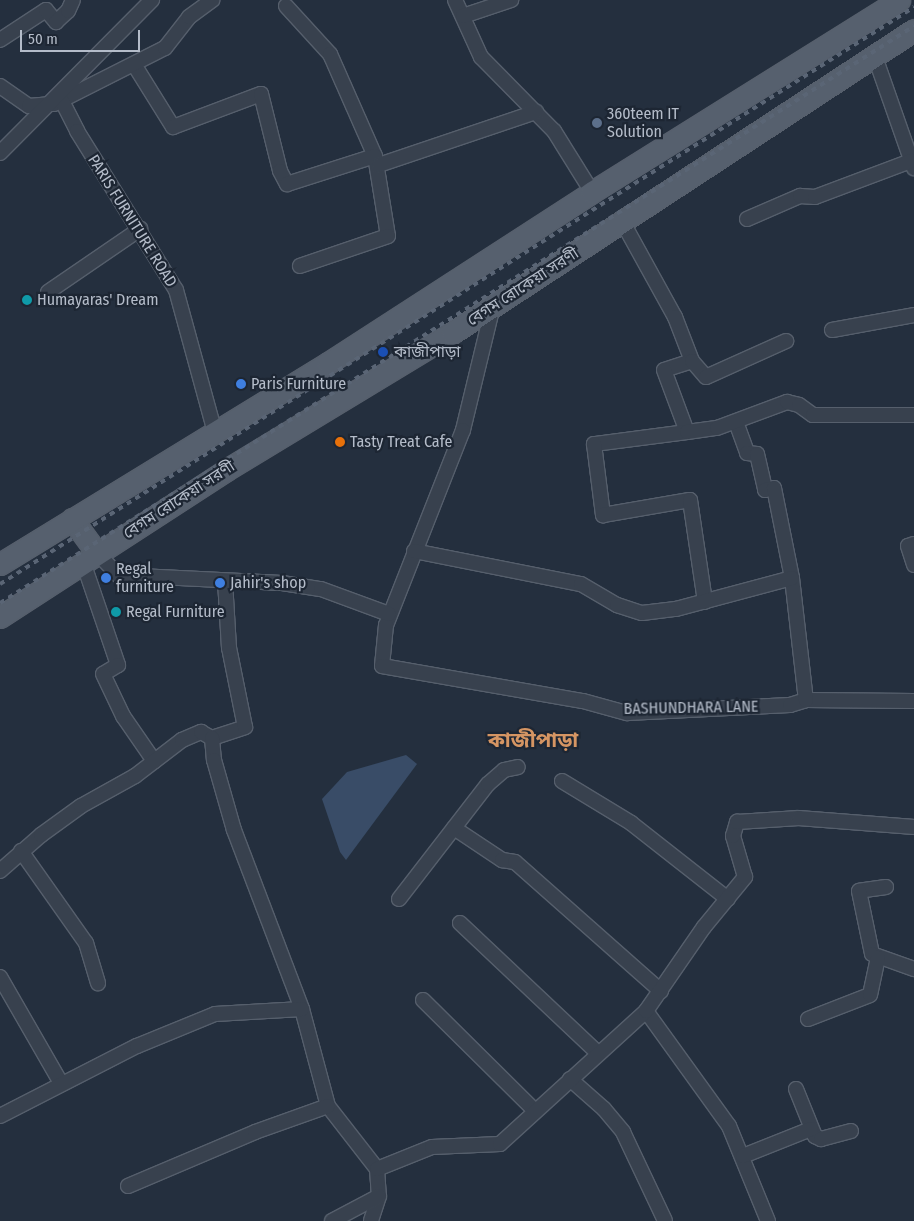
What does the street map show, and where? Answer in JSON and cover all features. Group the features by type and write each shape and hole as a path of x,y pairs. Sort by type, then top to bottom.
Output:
{"main road":[{"path":"0,564 215,432 592,192 899,0"},
{"name":"বেগম রোকেয়া সরণী","path":"0,617 226,470 493,306 874,54 914,30"},
{"path":"72,519 90,558"}],"street":[{"path":"0,40 46,10 56,22 68,11 73,0"},
{"path":"0,153 152,0"},
{"path":"0,86 29,106 62,101 101,79 135,66 165,48 189,17 212,0"},
{"path":"455,0 481,57 554,131 592,192"},
{"path":"463,16 511,0"},
{"path":"286,6 330,54 377,160 388,237 300,266"},
{"path":"747,219 800,196 815,197 913,164 874,54"},
{"path":"135,66 173,127 261,94 280,171 287,184 377,160 536,112"},
{"name":"PARIS FURNITURE ROAD","path":"62,101 76,131 140,229 176,290 215,432"},
{"path":"622,221 675,317 692,361 706,377 786,341"},
{"path":"48,292 140,229"},
{"path":"90,558 118,575 321,589 389,614 464,430 493,306"},
{"path":"832,330 893,316 914,314"},
{"path":"687,432 664,370 692,361"},
{"path":"705,602 690,500 603,515 594,444 687,432 736,422 787,402 799,405 813,415 914,415"},
{"path":"736,422 747,453 757,454 765,490 774,488 792,578 806,700"},
{"path":"914,544 908,546 914,565"},
{"path":"414,551 581,584 617,605 642,613 705,602 792,578"},
{"path":"90,558 118,665 103,674 123,716 154,761"},
{"path":"0,871 21,851 81,806 135,776 182,740 201,732 212,738 245,727 229,648 225,581"},
{"name":"BASHUNDHARA LANE","path":"389,614 382,644 382,666 583,701 627,713 790,706 806,700 914,701"},
{"path":"212,738 214,760 234,830 302,1009 328,1106 377,1169 379,1196 371,1221"},
{"path":"398,899 488,784 504,770 518,767"},
{"path":"562,781 631,822 728,899"},
{"path":"377,1169 432,1147 500,1144 646,1011 704,927 745,877 733,836 736,822 799,818 914,827"},
{"path":"454,828 502,860 515,862 661,991"},
{"path":"21,851 86,943 98,983"},
{"path":"886,887 859,891 872,954 878,958 914,969"},
{"path":"460,923 598,1053"},
{"path":"808,1019 870,995 878,958"},
{"path":"0,977 61,1083"},
{"path":"423,1000 535,1111"},
{"path":"0,1116 61,1083 137,1046 215,1014 302,1009"},
{"path":"646,1011 730,1126 768,1221"},
{"path":"570,1079 604,1109 623,1132 665,1221"},
{"path":"796,1089 811,1129 821,1139 851,1131"},
{"path":"128,1186 255,1132 328,1106"},
{"path":"742,1156 811,1129"},
{"path":"332,1221 379,1196"}],"water":[{"path":"406,755 417,764 346,860 340,852 322,799 347,772"}],"railway":[{"path":"0,584 914,7"},
{"path":"0,603 914,26"}],"place":[{"name":"360teem IT Solution","path":"597,123"},
{"name":"Humayaras' Dream","path":"27,300"},
{"name":"কাজীপাড়া","path":"383,352"},
{"name":"Paris Furniture","path":"241,384"},
{"name":"Tasty Treat Cafe","path":"340,442"},
{"name":"Regal furniture","path":"106,578"},
{"name":"Jahir's shop","path":"220,583"},
{"name":"Regal Furniture","path":"116,612"}],"district":[{"name":"কাজীপাড়া","path":"533,740"}]}
